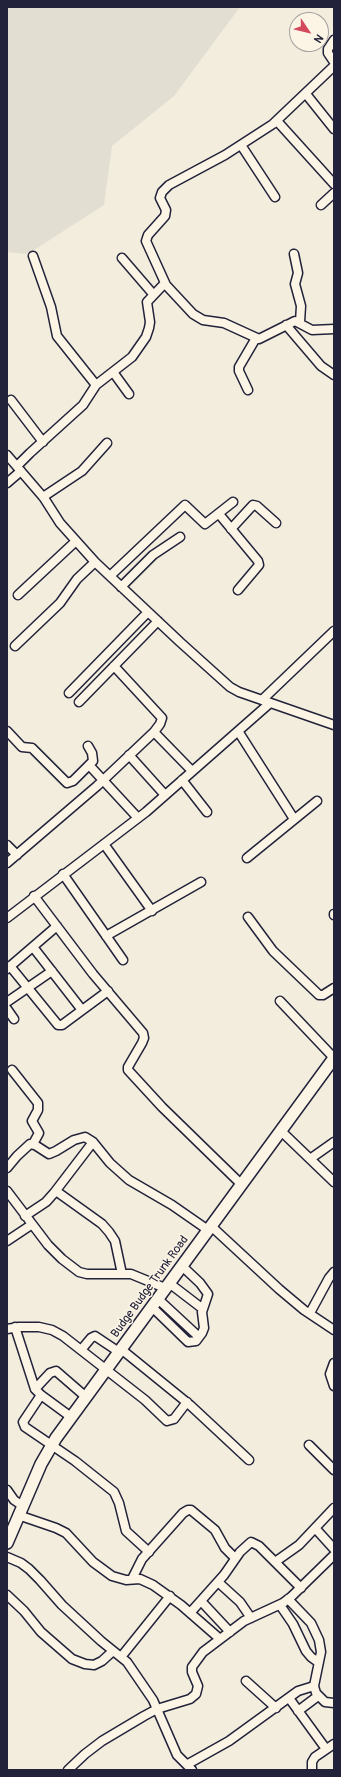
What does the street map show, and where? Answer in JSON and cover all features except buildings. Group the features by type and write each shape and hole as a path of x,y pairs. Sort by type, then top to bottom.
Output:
{"main road":[{"name":"Budge Budge Trunk Road","path":"7,1543 20,1511 52,1446 106,1369 334,1058"}],"street":[{"path":"334,40 328,49 328,53 334,62"},
{"path":"334,66 277,121 241,145 169,185 160,194 166,214 148,235 146,241 165,283 180,302 193,314 203,320 224,323 256,338 267,335 295,321 300,322 312,330 334,329"},
{"path":"306,94 334,129"},
{"path":"277,121 334,184"},
{"path":"241,145 275,196"},
{"path":"321,205 334,193"},
{"path":"294,254 298,273 295,284 301,306 300,322"},
{"path":"33,256 51,307 57,336 96,385"},
{"path":"122,258 153,294"},
{"path":"7,482 42,442 83,405 96,385 132,357 146,337 150,322 147,302 165,283"},
{"path":"286,325 321,366 334,375"},
{"path":"248,390 239,368 256,338"},
{"path":"113,372 129,394"},
{"path":"11,400 42,442"},
{"path":"43,497 82,470 107,443"},
{"path":"7,455 43,497 60,523 95,562 158,622 230,686 239,692 333,724"},
{"path":"110,576 185,505 206,524 233,502"},
{"path":"231,529 253,505 257,506 276,523"},
{"path":"219,514 258,561 259,565 238,590"},
{"path":"121,587 153,555 180,537"},
{"path":"18,595 76,541"},
{"path":"15,646 60,603 77,579 95,562"},
{"path":"69,693 148,612"},
{"path":"79,702 158,622"},
{"path":"262,700 334,631"},
{"path":"7,863 103,780 154,732 160,724 162,718 114,666"},
{"path":"7,918 138,818 270,703"},
{"path":"7,731 22,747 32,748 67,783 73,781 89,765 93,758 88,746"},
{"path":"238,731 294,819"},
{"path":"154,732 192,771"},
{"path":"130,755 165,795"},
{"path":"89,765 138,818"},
{"path":"182,780 207,812"},
{"path":"247,858 317,801"},
{"path":"104,844 152,911"},
{"path":"7,845 17,855"},
{"path":"63,874 123,960"},
{"path":"106,936 201,882"},
{"path":"34,896 93,974 143,1033 144,1038 142,1043 128,1067 128,1070 162,1107 242,1184"},
{"path":"248,917 273,951 319,995 323,995 334,988"},
{"path":"57,926 8,967 58,1025 62,1025 108,990"},
{"path":"33,947 82,1010"},
{"path":"7,1002 52,971"},
{"path":"280,1001 334,1058"},
{"path":"7,1009 14,1019"},
{"path":"7,1168 17,1156 33,1144 39,1133 32,1121 38,1110 38,1103 12,1070"},
{"path":"281,1131 334,1182"},
{"path":"33,1144 49,1154 81,1137 88,1138 110,1163 129,1180 210,1228 279,1289 334,1330"},
{"path":"25,1216 46,1202 93,1142"},
{"path":"310,1159 334,1142"},
{"path":"7,1191 31,1225 48,1245 62,1259 79,1272 87,1274 131,1274 167,1286 203,1309"},
{"path":"56,1191 98,1221 109,1232 115,1241 122,1274"},
{"path":"7,1241 31,1225"},
{"path":"155,1303 199,1337 204,1328 203,1309 208,1297 207,1290 182,1266"},
{"path":"310,1313 329,1278 334,1272"},
{"path":"71,1418 38,1392 11,1328 39,1327 52,1330 106,1369 145,1400 167,1421 174,1419 186,1402"},
{"path":"81,1350 91,1338 95,1336 120,1350 186,1402 249,1460"},
{"path":"334,1363 330,1374 334,1386"},
{"path":"86,1397 56,1371 50,1373 38,1392 23,1424 27,1429 75,1462 114,1492 119,1503 126,1531 149,1552"},
{"path":"309,1445 334,1470"},
{"path":"7,1490 20,1511 66,1533 93,1562 112,1576 126,1580 132,1578 140,1579 153,1585 170,1596 220,1639"},
{"path":"275,1562 299,1545 334,1508"},
{"path":"132,1578 137,1566 149,1552 184,1513 191,1510 215,1530 225,1548 235,1558"},
{"path":"315,1528 334,1549"},
{"path":"190,1613 218,1582 245,1546 251,1542 254,1542 301,1588"},
{"path":"68,1770 102,1741 157,1709 190,1699 196,1694 198,1686 192,1672 192,1667 203,1652 251,1618 280,1605 301,1588 318,1568 334,1555"},
{"path":"7,1557 21,1563 29,1569 62,1605 121,1658 138,1676 150,1695 177,1754 190,1767 230,1741 302,1689 314,1686"},
{"path":"218,1582 240,1602 251,1618"},
{"path":"7,1595 24,1611 41,1632 72,1659 85,1664 94,1665 102,1661 113,1651"},
{"path":"121,1658 170,1596"},
{"path":"288,1599 311,1622 316,1631 321,1648 314,1686 318,1696 325,1702 334,1702"},
{"path":"201,1601 230,1632"},
{"path":"280,1605 293,1624 306,1651 310,1657 318,1662"},
{"path":"246,1681 276,1708"},
{"path":"298,1711 318,1696"},
{"path":"289,1698 326,1749"},
{"path":"312,1770 312,1762 315,1757 334,1744"}],"shaded area":[{"path":"7,7 240,7 174,96 112,146 104,205 28,254 7,252"}]}
